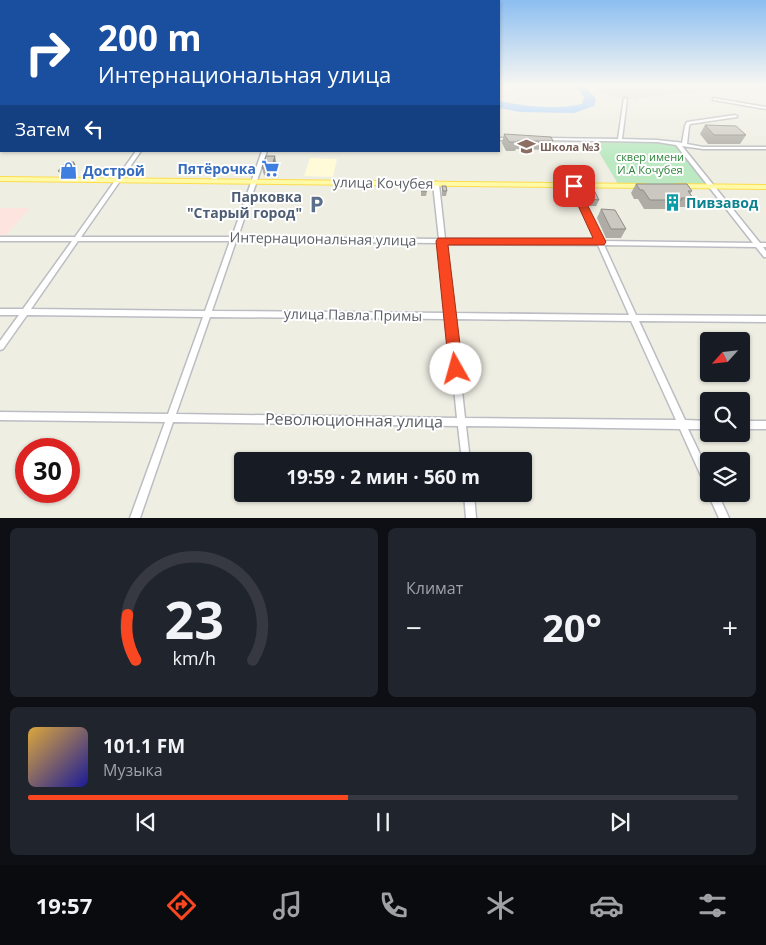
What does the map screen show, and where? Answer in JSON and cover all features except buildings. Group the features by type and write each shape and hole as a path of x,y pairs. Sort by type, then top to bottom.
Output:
{"main road":[{"name":"улица Кочубея","path":"0,179 657,186"},
{"path":"667,186 766,187"}],"street":[{"path":"620,140 624,110"},
{"path":"684,145 689,122 735,116"},
{"path":"500,138 517,139"},
{"path":"536,139 620,140 703,148 766,148"},
{"path":"676,144 712,186 766,255"},
{"path":"0,347 76,237 138,152"},
{"path":"135,518 266,152"},
{"path":"436,184 465,452"},
{"path":"574,186 700,464"},
{"name":"Интернациональная улица","path":"0,239 76,237 600,242 766,246"},
{"name":"улица Павла Примы","path":"0,312 766,320"},
{"name":"Революционная улица","path":"0,416 700,425"},
{"path":"750,425 766,425"},
{"path":"470,502 471,518"},
{"path":"717,502 724,518"}],"shaded area":[{"path":"310,158 337,159 333,177 304,176"},
{"path":"0,208 30,208 10,231 0,236"}],"green space":[{"name":"сквер имени И.А Кочубея","path":"593,142 676,145 707,185 618,184"}],"water":[{"path":"510,110 582,110 574,113"}],"place":[{"name":"Школа №3","path":"526,147"},
{"name":"Пятёрочка","path":"270,169"},
{"name":"Дострой","path":"69,171"},
{"name":"Пивзавод","path":"672,203"},
{"name":"Парковка \"Старый город\"","path":"316,205"}],"route":[{"path":"456,369 442,241 600,242 574,186"}]}
